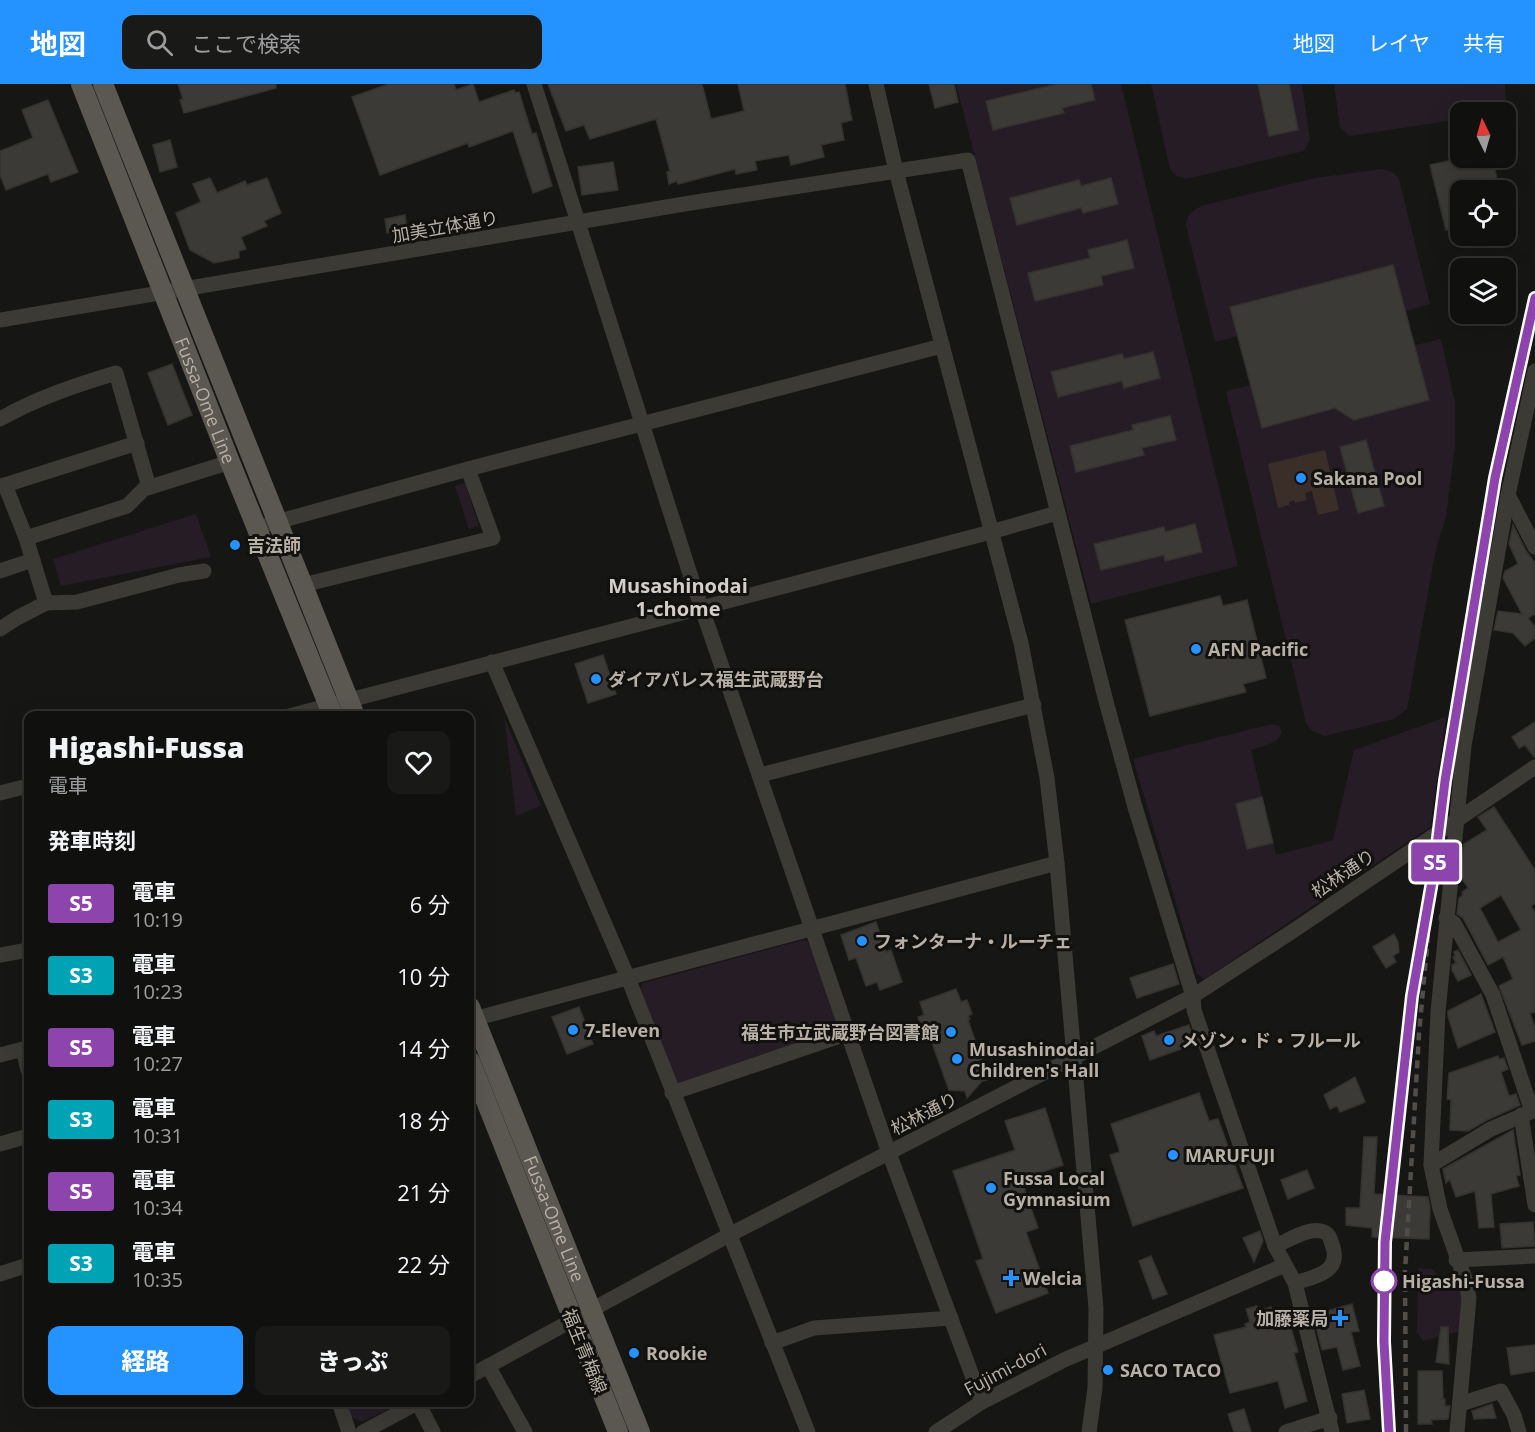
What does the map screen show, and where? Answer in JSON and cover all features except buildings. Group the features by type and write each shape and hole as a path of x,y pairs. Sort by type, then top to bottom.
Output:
{"main road":[{"name":"Fussa-Ome Line","path":"81,84 331,711"},
{"name":"Fussa-Ome Line","path":"103,84 352,707"},
{"name":"Fussa-Ome Line","path":"474,1022 640,1432"},
{"name":"Fussa-Ome Line","path":"474,1071 540,1237"},
{"name":"福生青梅線","path":"540,1237 618,1432"}],"street":[{"path":"534,84 701,607 889,1153 982,1402"},
{"path":"876,84 896,171 1021,643 1047,778 1057,862 1096,1308 1095,1388 1089,1432"},
{"name":"加美立体通り","path":"0,320 734,196 968,160 1057,513"},
{"path":"257,528 468,470 942,346"},
{"path":"1457,1432 1469,1298 1466,1282 1456,1260 1434,1187 1431,1165 1438,1012 1464,746 1508,495 1535,371"},
{"path":"0,419 26,404 64,389 116,373 149,487"},
{"path":"46,603 26,538 3,486 136,443"},
{"path":"26,538 127,506 144,489 230,462"},
{"path":"303,585 493,538 468,470"},
{"path":"1508,495 1535,547"},
{"path":"331,711 352,707 492,662 1057,513 1135,807 1193,996 1194,1010 1275,1246 1294,1283 1331,1425 1286,1432"},
{"path":"0,571 33,560"},
{"path":"0,629 46,603 77,602 179,575 204,571"},
{"path":"492,662 628,978 807,1432"},
{"path":"760,776 1034,705"},
{"name":"松林通り","path":"474,1374 729,1235 1193,996 1535,767"},
{"path":"0,793 24,787"},
{"path":"474,1014 628,978 1057,862"},
{"path":"1446,918 1454,923 1493,995 1529,1112 1535,1205"},
{"path":"0,955 24,951"},
{"path":"672,1093 849,1033"},
{"path":"0,1055 23,1049 24,1053"},
{"path":"1431,1165 1491,1130 1529,1112"},
{"path":"0,1144 24,1137"},
{"path":"1275,1246 1309,1231 1324,1231 1329,1236 1334,1252 1334,1263 1327,1273 1294,1283"},
{"path":"1456,1260 1535,1256"},
{"name":"Fujimi-dori","path":"936,1432 982,1402 1064,1360 1285,1265"},
{"path":"0,1274 24,1266"},
{"path":"772,1343 814,1328 951,1318"},
{"path":"488,1366 525,1432"},
{"path":"1460,1404 1501,1391 1514,1414 1519,1432"},
{"path":"341,1407 349,1432"},
{"path":"363,1432 411,1407"},
{"path":"421,1407 433,1432"}],"shaded area":[{"path":"956,84 1121,84 1238,566 1091,604"},
{"path":"1151,84 1302,84 1310,140 1304,151 1186,179 1176,176 1170,169"},
{"path":"1334,84 1505,84 1506,102 1450,102 1450,121 1350,136 1340,128"},
{"path":"1382,169 1393,172 1399,179 1430,304 1411,310 1215,342 1186,226 1190,214 1201,206 1315,178"},
{"path":"1441,339 1455,402 1455,446 1446,517 1436,549 1407,709 1394,719 1325,736 1312,731 1306,723 1226,391"},
{"name":"Sakana Pool","path":"1325,450 1339,510 1318,515 1312,491 1305,493 1307,500 1295,503 1294,500 1289,502 1289,505 1278,508 1268,464"},
{"path":"465,483 479,526 469,529 455,486"},
{"path":"196,514 211,557 61,586 53,559"},
{"path":"504,716 541,806 516,816"},
{"path":"1446,717 1430,827 1205,979 1197,974 1133,759 1272,724 1280,726 1282,733 1276,740 1251,750 1276,855 1333,840 1354,750"},
{"path":"803,940 808,942 840,1026 837,1032 681,1085 675,1083 640,990 643,983"},
{"path":"1418,1268 1432,1269 1461,1291 1463,1304 1460,1331 1423,1341 1417,1332"},
{"path":"346,1407 392,1407 362,1422 349,1416"}],"railway":[{"path":"1406,1432 1405,1272 1419,1034 1434,870 1445,781 1495,478 1535,298"},
{"path":"1389,1432 1384,1342 1385,1242 1417,969"}],"train":[{"name":"S5","path":"1389,1432 1384,1342 1385,1242 1412,996 1495,478 1535,298"}],"place":[{"name":"Sakana Pool","path":"1301,478"},
{"name":"吉法師","path":"235,545"},
{"name":"AFN Pacific","path":"1196,649"},
{"name":"ダイアパレス福生武蔵野台","path":"596,679"},
{"name":"フォンターナ・ルーチェ","path":"862,941"},
{"name":"7-Eleven","path":"573,1030"},
{"name":"福生市立武蔵野台図書館","path":"951,1032"},
{"name":"メゾン・ド・フルール","path":"1169,1040"},
{"name":"Musashinodai Children's Hall","path":"957,1059"},
{"name":"MARUFUJI","path":"1173,1155"},
{"name":"Fussa Local Gymnasium","path":"991,1188"},
{"name":"Welcia","path":"1011,1278"},
{"name":"Higashi-Fussa","path":"1384,1281"},
{"name":"加藤薬局","path":"1340,1318"},
{"name":"Rookie","path":"634,1353"},
{"name":"SACO TACO","path":"1108,1370"}],"district":[{"name":"Musashinodai 1-chome","path":"678,596"}]}
